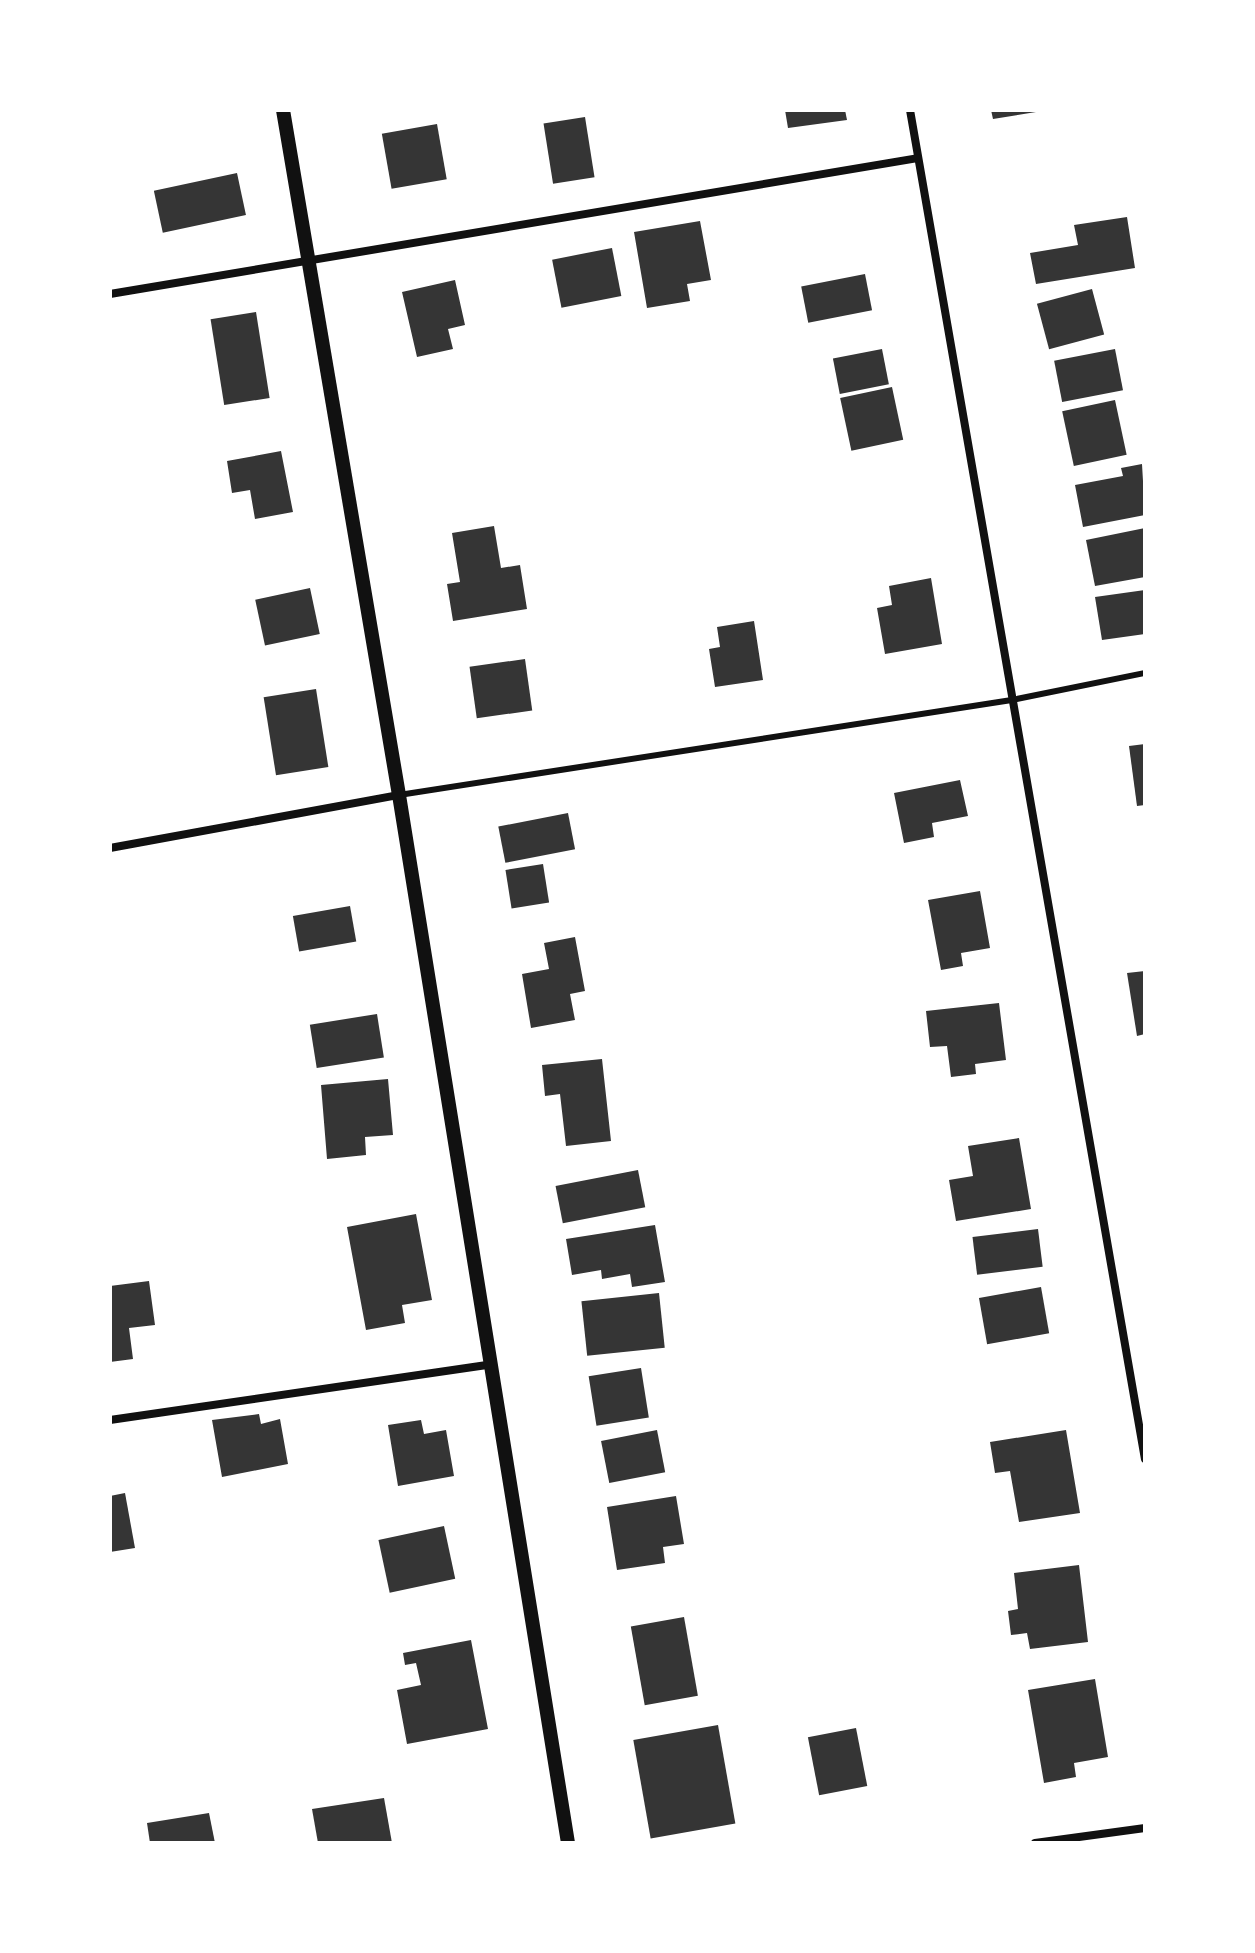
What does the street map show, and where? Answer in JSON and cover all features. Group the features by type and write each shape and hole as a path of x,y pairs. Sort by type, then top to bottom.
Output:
{"street":[{"path":"283,110 399,795 568,1843"},
{"path":"910,110 1145,1459"},
{"path":"110,294 918,158"},
{"path":"110,848 399,795"},
{"path":"110,1420 492,1364"},
{"path":"1035,1843 1145,1828"}],"lane":[{"path":"399,795 1012,700 1145,673"}],"building":[{"path":"785,110 845,110 847,120 788,128"},
{"path":"991,110 1036,110 1036,112 993,119"},
{"path":"585,117 595,177 553,184 544,124"},
{"path":"437,124 447,179 392,189 382,134"},
{"path":"237,173 246,215 163,233 154,191"},
{"path":"1127,217 1135,268 1036,284 1030,253 1078,245 1074,225"},
{"path":"700,221 711,280 687,284 690,301 647,308 634,232"},
{"path":"612,248 621,296 561,308 552,260"},
{"path":"865,274 872,310 808,323 801,286"},
{"path":"455,280 465,325 448,329 453,349 417,357 402,292"},
{"path":"1092,289 1104,334 1049,349 1037,304"},
{"path":"256,312 270,398 224,405 211,319"},
{"path":"882,349 889,384 840,394 833,359"},
{"path":"1115,349 1123,390 1062,402 1054,361"},
{"path":"892,387 903,440 851,451 840,398"},
{"path":"1115,400 1127,455 1074,466 1062,411"},
{"path":"281,451 293,512 255,519 250,490 232,493 227,461"},
{"path":"1142,464 1145,515 1083,527 1075,485 1123,476 1121,468"},
{"path":"494,526 501,568 520,565 527,609 453,621 447,584 460,582 452,533"},
{"path":"1145,528 1145,577 1095,586 1086,540"},
{"path":"931,578 942,644 885,654 877,608 892,605 889,586"},
{"path":"310,588 320,634 265,646 255,600"},
{"path":"1145,590 1145,634 1102,640 1095,597"},
{"path":"754,621 763,680 715,687 709,649 720,647 717,627"},
{"path":"525,659 532,710 477,718 470,667"},
{"path":"316,689 328,767 276,775 264,697"},
{"path":"1145,744 1145,805 1137,806 1129,746"},
{"path":"960,780 968,816 932,823 934,837 904,843 894,793"},
{"path":"568,813 575,849 505,863 498,827"},
{"path":"543,864 549,903 512,908 505,870"},
{"path":"980,891 990,948 961,953 963,966 941,970 928,900"},
{"path":"350,906 356,941 299,952 293,916"},
{"path":"575,937 585,991 570,994 575,1020 531,1028 522,974 549,969 544,943"},
{"path":"1145,971 1145,1034 1137,1036 1127,973"},
{"path":"999,1003 1006,1060 975,1064 976,1074 951,1077 947,1046 930,1047 926,1011"},
{"path":"377,1014 384,1057 317,1068 310,1025"},
{"path":"602,1059 611,1141 566,1146 560,1094 545,1096 542,1065"},
{"path":"388,1079 393,1135 365,1137 366,1155 327,1159 321,1085"},
{"path":"1019,1138 1031,1209 956,1221 949,1180 973,1176 968,1146"},
{"path":"638,1170 645,1207 563,1223 556,1186"},
{"path":"416,1214 432,1300 402,1305 405,1323 366,1330 347,1227"},
{"path":"655,1225 665,1282 632,1287 630,1274 602,1279 601,1270 572,1275 566,1239"},
{"path":"1038,1229 1043,1267 977,1275 972,1237"},
{"path":"149,1281 155,1325 129,1328 133,1359 110,1362 110,1286"},
{"path":"1041,1287 1049,1333 987,1344 979,1298"},
{"path":"659,1293 665,1348 587,1356 581,1301"},
{"path":"641,1368 649,1417 596,1426 589,1376"},
{"path":"259,1414 261,1424 280,1419 288,1464 222,1477 212,1420"},
{"path":"421,1420 424,1434 446,1430 454,1476 398,1486 388,1425"},
{"path":"657,1430 665,1472 609,1483 601,1441"},
{"path":"1066,1430 1080,1513 1019,1522 1010,1471 995,1473 990,1442"},
{"path":"125,1493 135,1548 110,1552 110,1496"},
{"path":"676,1496 684,1544 663,1547 665,1563 617,1570 607,1507"},
{"path":"444,1526 455,1579 390,1593 378,1540"},
{"path":"1079,1565 1088,1642 1030,1649 1027,1633 1011,1635 1008,1611 1018,1609 1014,1573"},
{"path":"684,1617 698,1696 645,1705 631,1626"},
{"path":"471,1640 488,1729 407,1744 397,1690 421,1685 416,1663 405,1665 403,1653"},
{"path":"1095,1679 1108,1757 1074,1763 1076,1777 1044,1783 1028,1690"},
{"path":"718,1725 735,1823 651,1838 633,1740"},
{"path":"856,1728 867,1786 819,1795 808,1737"},
{"path":"384,1798 392,1843 318,1843 312,1809"},
{"path":"209,1813 215,1843 150,1843 147,1823"}]}
